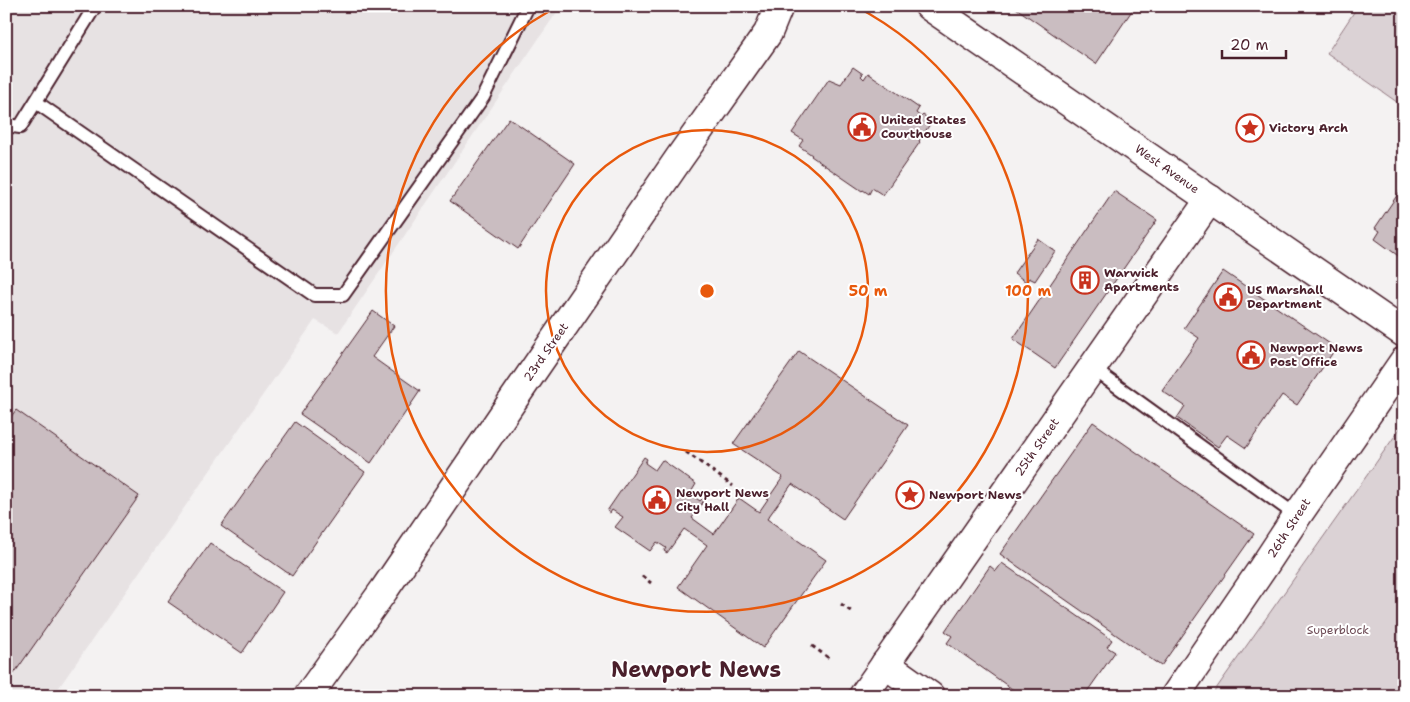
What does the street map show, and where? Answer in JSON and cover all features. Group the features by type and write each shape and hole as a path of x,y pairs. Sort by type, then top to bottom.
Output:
{"street":[{"name":"23rd Street","path":"308,696 384,590 511,402 768,33 779,6"},
{"path":"768,33 789,6"},
{"name":"West Avenue","path":"928,6 1404,332"},
{"name":"25th Street","path":"863,696 1210,199"},
{"name":"26th Street","path":"1175,696 1404,361"},
{"path":"885,664 930,696"}],"lane":[{"path":"6,125 20,127 96,6"},
{"path":"36,102 314,295 343,295 483,97 528,6"},
{"path":"1092,368 1297,516"}],"path":[{"path":"686,452 733,486"},
{"path":"642,576 651,583"},
{"path":"841,604 852,612"},
{"path":"812,646 829,658"}],"shaded area":[{"path":"6,6 561,6 338,333 315,320 53,696 6,696"}],"green space":[{"path":"1358,6 1404,6 1404,107 1327,53"},
{"name":"Superblock","path":"1404,423 1404,696 1211,696"}],"building":[{"path":"1013,6 1135,6 1096,64"},
{"name":"United States Courthouse","path":"853,67 863,74 861,76 864,79 868,73 919,108 916,113 921,117 923,115 932,121 920,142 883,195 872,188 869,194 862,191 811,156 799,146 803,140 792,133 829,79 841,84"},
{"path":"509,118 575,164 518,249 450,201"},
{"path":"1404,184 1404,260 1375,239 1380,231 1375,228"},
{"name":"Warwick Apartments","path":"1114,191 1157,220 1055,368 1013,339"},
{"path":"1038,239 1055,251 1035,281 1029,278 1026,282 1014,273"},
{"path":"1223,271 1336,348 1297,405 1282,395 1246,448 1227,435 1218,447 1177,418 1185,406 1162,391 1199,338 1184,328"},
{"path":"373,311 394,326 372,357 420,391 371,463 300,414"},
{"name":"Newport News City Hall","path":"799,351 908,425 843,519 792,484 767,519 826,560 763,648 678,587 707,545 684,529 667,553 664,551 666,548 657,542 650,551 615,527 623,517 612,510 610,513 607,511 644,457 647,459 645,463 655,470 662,460 696,484 690,494 700,501 703,498 705,499 692,518 714,534 739,498 759,512 783,477 733,444"},
{"path":"16,410 139,496 6,685 6,423"},
{"path":"295,422 365,472 292,576 221,526"},
{"path":"1093,422 1254,534 1161,666 1000,554"},
{"path":"210,543 283,592 242,653 168,602"},
{"path":"1002,563 1112,640 1107,647 1115,652 1084,696 1022,696 947,643 952,636 945,631 990,566 996,571"}],"place":[{"name":"United States Courthouse","path":"862,127"},
{"name":"Victory Arch","path":"1250,128"},
{"name":"Warwick Apartments","path":"1085,280"},
{"name":"US Marshall Department","path":"1228,297"},
{"name":"Newport News Post Office","path":"1251,355"},
{"name":"Newport News","path":"910,495"},
{"name":"Newport News City Hall","path":"657,500"}],"district":[{"name":"Newport News","path":"696,669"}]}
